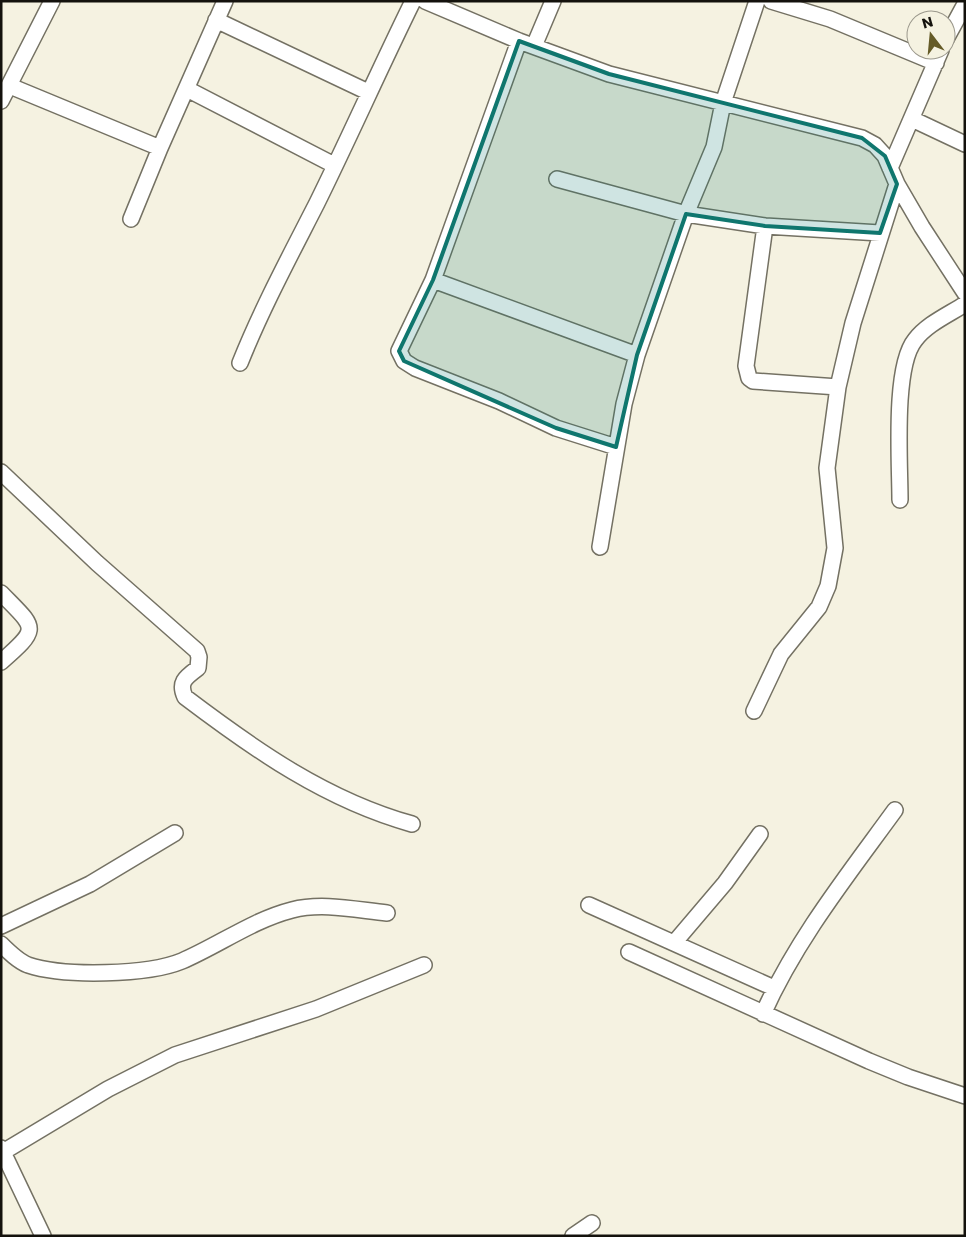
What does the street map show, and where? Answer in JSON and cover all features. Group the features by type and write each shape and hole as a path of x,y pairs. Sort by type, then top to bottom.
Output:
{"street":[{"path":"1,101 52,1"},
{"path":"131,219 225,1"},
{"path":"240,364 270,295 413,1"},
{"path":"424,1 519,41 609,74 862,138 874,145 884,156 897,184 964,289"},
{"path":"534,46 554,1"},
{"path":"600,547 624,404 637,355 686,214 714,147 723,103 757,1"},
{"path":"771,1 906,45"},
{"path":"956,21 965,4"},
{"path":"216,20 368,92"},
{"path":"519,41 434,280 399,351 404,361 415,368 499,401 556,428 616,447"},
{"path":"890,168 936,60"},
{"path":"10,86 160,148"},
{"path":"188,89 334,166"},
{"path":"912,119 965,144"},
{"path":"557,179 686,214 764,226 880,233"},
{"path":"754,711 781,654 819,607 828,586 834,548 827,468 838,387 852,323 897,184"},
{"path":"764,226 746,366 747,373 753,381 838,387"},
{"path":"434,280 637,355"},
{"path":"900,500 901,386 909,352 913,342 922,332 965,304"},
{"path":"1,472 97,563 197,651 199,657 198,668 182,680 181,688 185,697 268,757 325,791 349,802 412,824"},
{"path":"1,593 27,620 30,630 25,641 1,662"},
{"path":"763,1014 774,988 819,914 895,810"},
{"path":"1,926 90,884 175,834"},
{"path":"674,943 724,883 760,834"},
{"path":"589,905 774,988"},
{"path":"1,944 12,955 28,965 68,972 131,971 172,964 246,928 292,910 312,907 387,913"},
{"path":"629,952 763,1014 908,1077 965,1096"},
{"path":"43,1236 2,1150 108,1089 175,1055 316,1010 424,965"},
{"path":"573,1236 592,1223"}],"highlighted area":[{"path":"519,41 609,74 862,138 885,156 897,184 880,233 765,226 686,214 637,355 616,447 556,428 404,361 399,351 433,280"}]}
